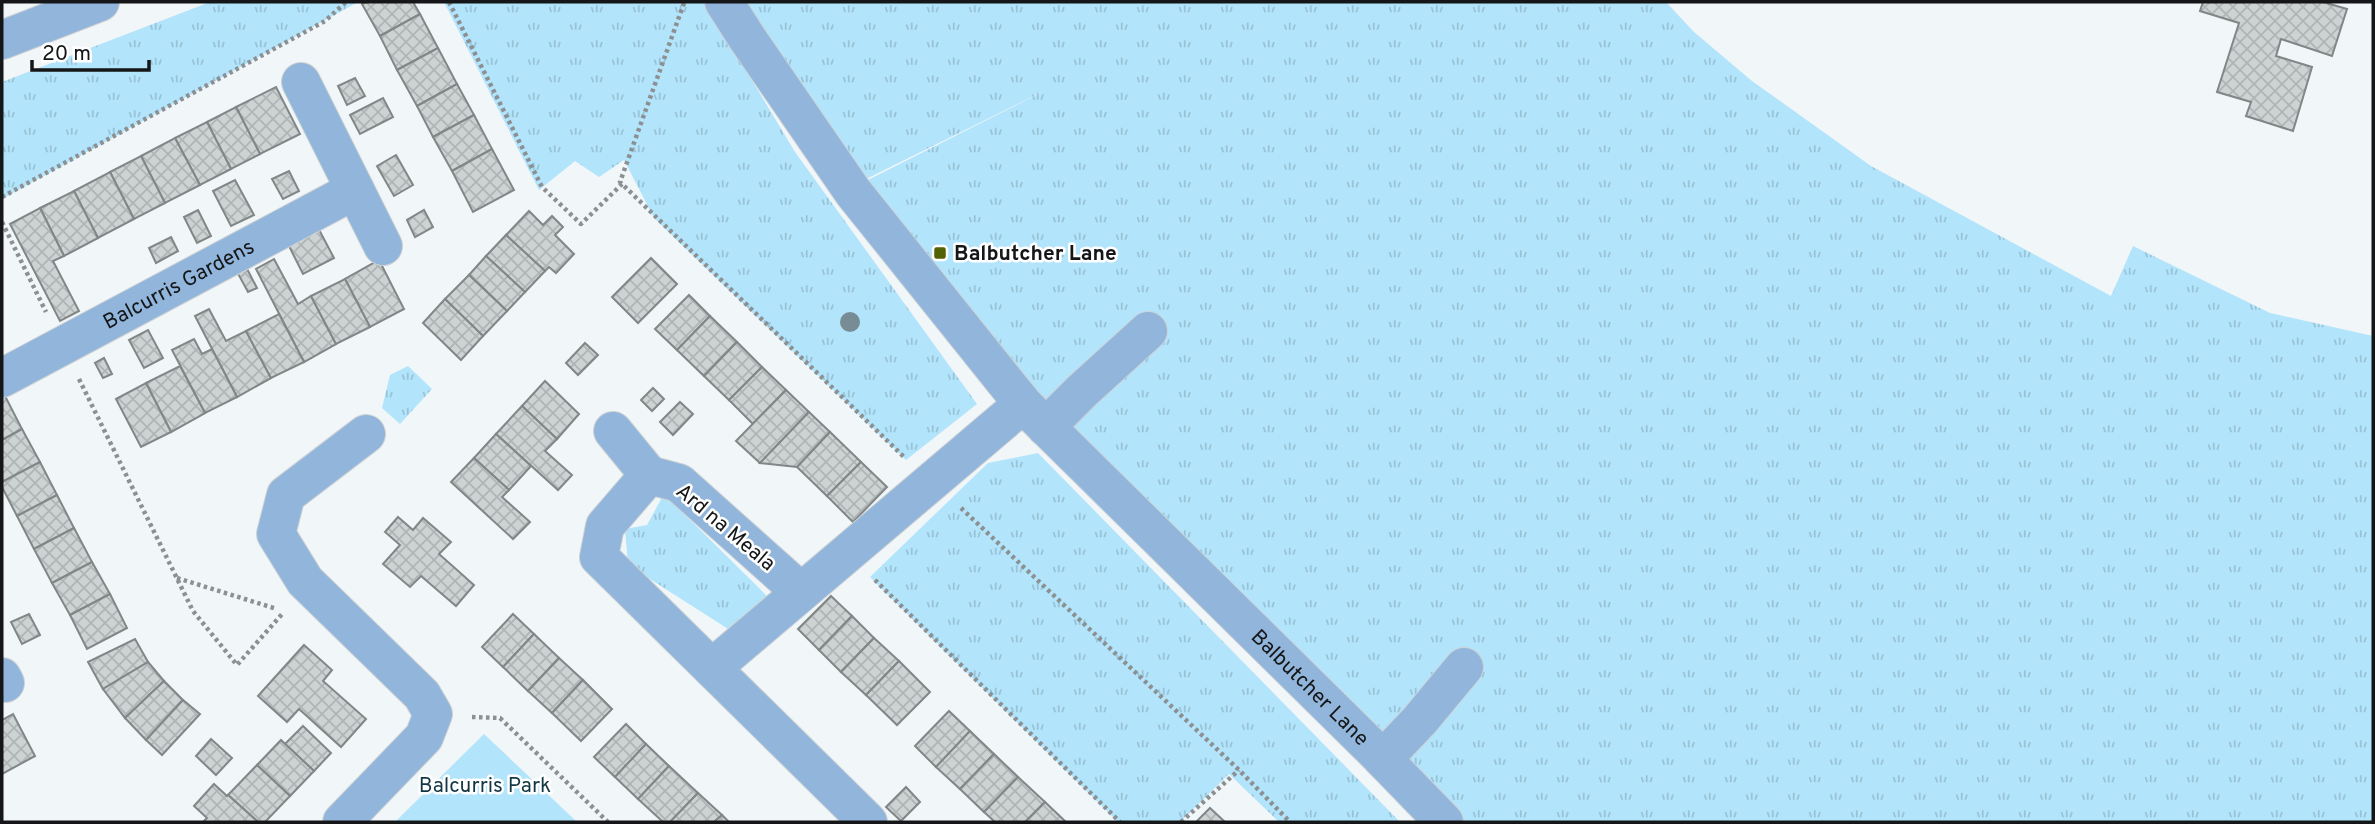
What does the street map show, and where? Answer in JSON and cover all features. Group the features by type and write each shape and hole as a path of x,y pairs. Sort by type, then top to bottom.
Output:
{"street":[{"path":"2,40 100,2"},
{"name":"Balbutcher Lane","path":"724,2 853,192 1034,416 1444,822"},
{"path":"301,82 383,246"},
{"name":"Balcurris Gardens","path":"2,378 355,190"},
{"path":"712,668 848,552 1034,416 1082,391 1148,331"},
{"path":"613,431 649,475"},
{"path":"342,822 424,737 433,714 422,695 305,581 276,534 286,495 366,434"},
{"name":"Ard na Meala","path":"801,592 679,483 649,475 604,527 599,557 868,822"},
{"path":"1382,759 1420,720 1464,667"}],"path":[{"path":"2,197 324,21 346,2"},
{"path":"449,2 542,187 580,225 622,184"},
{"path":"684,2 620,182 912,464"},
{"path":"2,222 193,611 237,665 285,611 177,578"},
{"path":"956,502 1239,770 1290,822"},
{"path":"848,552 1120,822"},
{"path":"433,714 500,718 608,822"},
{"path":"1181,822 1239,770"}],"green space":[{"path":"210,2 358,2 2,199 2,82"},
{"path":"444,2 705,2 795,152 977,404 906,460 654,218 624,160 599,177 575,161 539,190"},
{"path":"726,2 1666,2 1694,32 1752,81 1871,166 2111,296 2133,246 2270,313 2373,336 2373,822 1446,822 1023,404 856,186 1052,87 852,186"},
{"path":"408,366 432,389 400,424 382,408 390,375"},
{"path":"1038,453 1400,822 1279,822 1229,774 1180,822 1118,822 870,577 988,463"},
{"path":"664,494 777,606 747,641 628,565 625,529 647,525"},
{"name":"Balcurris Park","path":"484,734 577,822 395,822"}],"building":[{"path":"413,2 420,14 380,36 362,4"},
{"path":"2203,2 2323,2 2347,9 2332,56 2281,39 2276,56 2312,67 2293,131 2246,116 2251,102 2217,92 2239,23 2200,11"},
{"path":"420,14 438,48 397,70 380,36"},
{"path":"438,48 457,84 417,106 397,70"},
{"path":"355,78 365,96 347,105 338,86"},
{"path":"457,84 474,115 433,137 417,106"},
{"path":"276,87 300,134 260,154 236,107"},
{"path":"383,98 393,117 360,134 350,115"},
{"path":"236,107 260,154 231,169 207,122"},
{"path":"474,115 492,149 452,171 433,137"},
{"path":"207,122 231,169 200,185 175,138"},
{"path":"175,138 200,185 165,203 141,156"},
{"path":"492,149 514,190 473,212 452,171"},
{"path":"396,155 413,185 394,196 377,166"},
{"path":"141,156 165,203 134,219 110,172"},
{"path":"289,171 299,191 283,199 272,179"},
{"path":"110,172 134,219 98,238 74,191"},
{"path":"235,180 254,215 231,226 213,191"},
{"path":"74,191 98,238 64,256 40,208"},
{"path":"40,208 64,256 53,261 79,311 60,321 10,224"},
{"path":"198,210 211,236 197,243 184,217"},
{"path":"424,210 433,227 415,237 407,220"},
{"path":"529,211 543,225 552,216 563,227 555,235 574,254 556,273 549,267 545,271 506,235"},
{"path":"316,224 334,258 303,274 286,240"},
{"path":"506,235 545,271 525,292 486,256"},
{"path":"171,237 178,251 156,263 149,248"},
{"path":"486,256 525,292 507,311 469,275"},
{"path":"651,258 677,284 638,323 612,297"},
{"path":"274,259 298,304 311,296 336,344 304,362 256,269"},
{"path":"379,260 404,309 370,327 345,279"},
{"path":"245,265 257,288 248,292 236,270"},
{"path":"469,275 507,311 483,336 445,299"},
{"path":"345,279 370,327 336,344 311,296"},
{"path":"689,295 710,316 677,350 655,329"},
{"path":"445,299 483,336 461,360 423,323"},
{"path":"209,309 226,341 246,331 271,378 237,397 195,316"},
{"path":"279,314 304,362 271,378 246,331"},
{"path":"710,316 737,342 704,376 677,350"},
{"path":"148,330 163,358 144,368 129,340"},
{"path":"194,339 202,354 212,349 237,397 205,413 172,350"},
{"path":"737,342 762,367 729,400 704,376"},
{"path":"585,343 598,355 578,375 566,363"},
{"path":"104,358 112,374 103,378 95,363"},
{"path":"180,366 205,413 171,432 146,383"},
{"path":"762,367 786,390 753,424 729,400"},
{"path":"545,381 579,414 557,439 522,406"},
{"path":"146,383 171,432 141,447 116,399"},
{"path":"653,388 664,399 652,411 641,400"},
{"path":"786,390 809,412 760,463 736,441"},
{"path":"5,396 22,429 2,440 2,397"},
{"path":"680,402 693,414 673,435 660,422"},
{"path":"522,406 557,439 545,451 572,475 558,490 496,434"},
{"path":"809,412 830,432 797,467 760,463"},
{"path":"22,429 40,462 2,482 2,440"},
{"path":"830,432 861,462 827,496 797,467"},
{"path":"496,434 531,466 509,490 474,458"},
{"path":"474,458 509,490 502,497 530,522 513,539 451,482"},
{"path":"40,462 57,495 17,516 2,482"},
{"path":"861,462 887,487 853,522 827,496"},
{"path":"57,495 74,528 34,549 17,516"},
{"path":"398,517 413,530 423,518 451,542 439,554 474,585 456,606 421,576 410,587 383,564 400,545 385,532"},
{"path":"74,528 92,562 52,583 34,549"},
{"path":"92,562 110,594 70,615 52,583"},
{"path":"110,594 127,628 87,649 70,615"},
{"path":"831,596 852,616 819,650 798,629"},
{"path":"29,614 40,635 22,644 11,622"},
{"path":"513,614 534,634 503,667 482,647"},
{"path":"852,616 874,638 841,672 819,650"},
{"path":"534,634 559,658 528,691 503,667"},
{"path":"874,638 899,661 866,695 841,672"},
{"path":"135,639 148,662 103,689 88,662"},
{"path":"304,645 332,670 323,681 366,719 341,747 299,709 287,722 258,696"},
{"path":"559,658 583,680 552,713 528,691"},
{"path":"899,661 930,692 897,725 866,695"},
{"path":"148,662 164,681 125,718 103,689"},
{"path":"583,680 612,709 581,741 552,713"},
{"path":"164,681 183,700 146,740 125,718"},
{"path":"183,700 200,714 162,755 146,740"},
{"path":"949,711 970,731 936,767 915,746"},
{"path":"13,714 35,756 2,774 2,720"},
{"path":"626,724 646,744 615,777 594,757"},
{"path":"303,726 331,753 314,771 285,744"},
{"path":"970,731 994,754 960,789 936,767"},
{"path":"211,739 232,758 216,775 196,756"},
{"path":"281,740 314,771 290,796 257,765"},
{"path":"646,744 669,766 638,799 615,777"},
{"path":"994,754 1018,777 984,812 960,789"},
{"path":"257,765 290,796 265,822 258,822 228,795"},
{"path":"669,766 698,793 670,822 663,822 638,799"},
{"path":"1018,777 1045,802 1025,822 995,822 984,812"},
{"path":"214,784 258,822 203,822 207,818 194,806"},
{"path":"906,787 920,802 901,821 886,807"},
{"path":"698,793 722,815 714,822 670,822"},
{"path":"1045,802 1066,822 1025,822"},
{"path":"1210,808 1225,822 1196,822"},
{"path":"722,815 729,822 714,822"}],"place":[{"name":"Balbutcher Lane","path":"940,253"}]}
